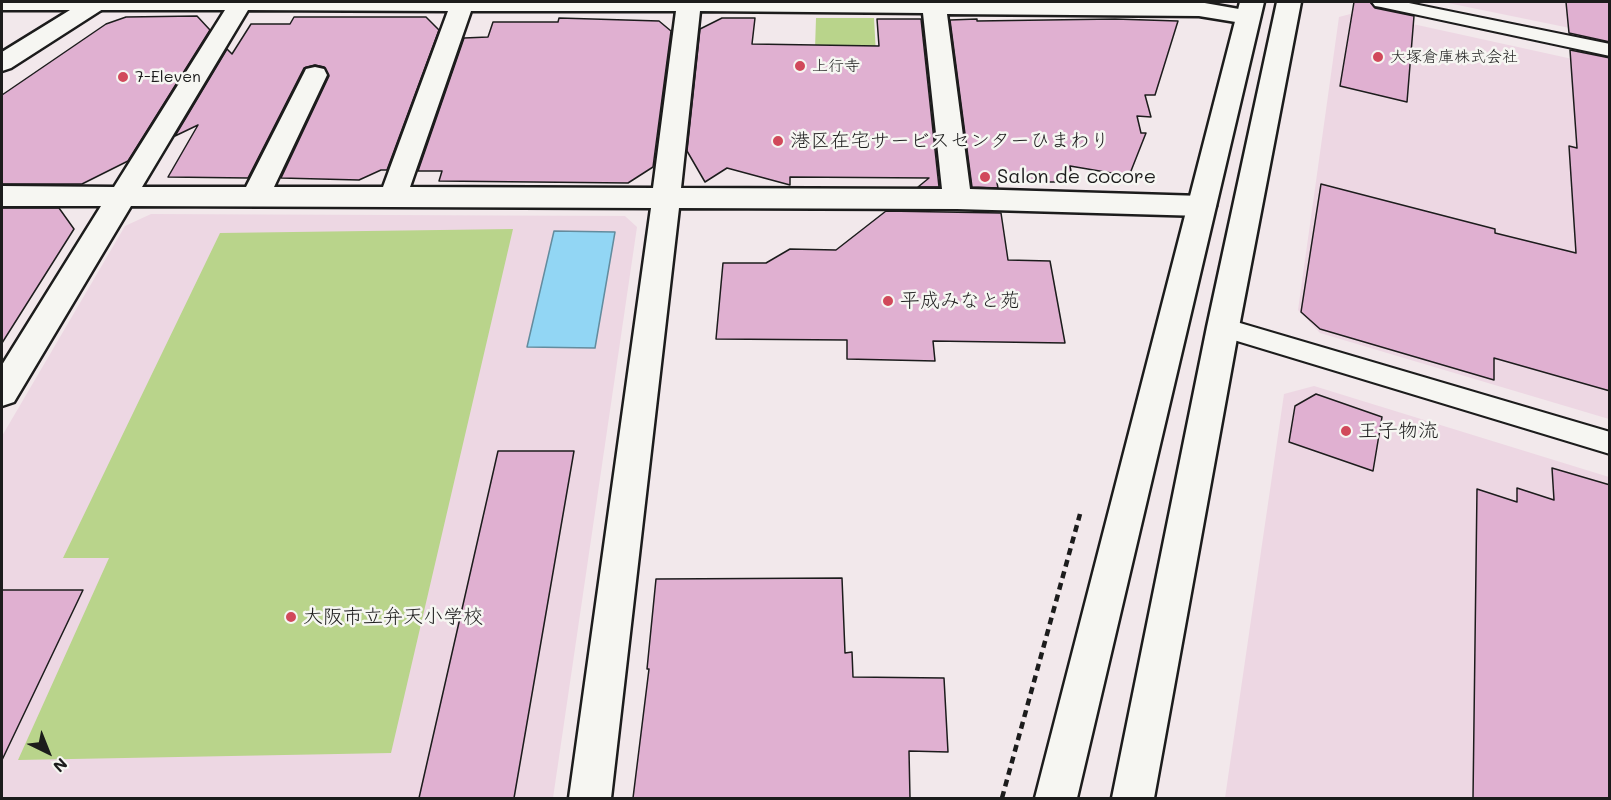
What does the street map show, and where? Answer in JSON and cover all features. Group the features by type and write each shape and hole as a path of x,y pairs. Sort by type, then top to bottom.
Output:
{"street":[{"path":"2,63 97,2"},
{"path":"1133,798 1223,327 1289,2"},
{"path":"2,3 688,3 934,6 1000,4 1250,9 1056,798"},
{"path":"2,392 241,3"},
{"path":"590,798 666,198 688,3"},
{"path":"393,197 462,4"},
{"path":"934,6 957,199"},
{"path":"255,197 315,75"},
{"path":"2,196 957,199 1202,206"}],"lane":[{"path":"1381,2 1610,50"},
{"path":"1223,327 1610,443"}],"shaded area":[{"path":"1443,2 1609,2 1609,36"},
{"path":"1358,12 1609,67 1609,419 1320,333 1298,310 1339,17"},
{"name":"大阪市立弁天小学校","path":"151,214 625,216 637,227 553,798 2,798 2,436 125,226"},
{"path":"1314,386 1609,477 1609,798 1225,798 1284,394"}],"green space":[{"path":"816,18 874,18 878,90 815,49"},
{"path":"513,229 391,753 18,760 109,558 63,558 220,233"}],"water":[{"path":"554,231 615,232 595,348 527,347"}],"building":[{"path":"1354,2 1370,2 1375,8 1414,16 1407,102 1340,86"},
{"path":"1566,2 1610,2 1610,42 1569,33"},
{"path":"197,16 210,30 128,161 82,184 2,184 2,95 106,24 126,17"},
{"path":"294,17 426,17 439,30 387,170 381,170 359,180 281,178 329,76 324,67 315,65 304,68 248,178 168,177 198,125 175,136 227,49 232,54 251,24 290,24"},
{"path":"559,18 659,21 671,31 653,167 628,183 439,181 442,171 418,171 464,38 488,37 493,22 558,22"},
{"path":"722,18 755,18 752,44 879,46 877,19 921,19 939,187 918,187 929,178 790,177 790,185 727,168 705,182 687,151 700,29"},
{"path":"977,19 977,21 1115,19 1178,21 1155,95 1145,95 1151,117 1137,116 1141,133 1146,133 1129,176 1070,166 1073,182 1005,182 997,183 998,188 972,187 950,20"},
{"path":"1570,50 1610,58 1610,391 1494,358 1494,380 1320,329 1301,312 1321,184 1495,229 1495,233 1576,253 1569,146 1577,148"},
{"path":"2,208 59,208 74,229 2,343"},
{"name":"平成みなと苑","path":"886,211 1001,213 1008,260 1050,261 1065,343 933,341 935,361 847,359 847,340 716,339 723,263 766,263 790,249 836,250"},
{"path":"1316,394 1382,417 1373,471 1289,442 1295,406"},
{"path":"498,451 574,451 514,798 419,798"},
{"path":"1552,468 1610,485 1610,798 1473,798 1477,489 1517,502 1517,488 1554,500"},
{"path":"842,578 845,653 852,652 853,677 944,678 948,752 909,751 910,798 633,798 649,669 647,669 656,579"},
{"path":"2,590 83,590 2,760"}],"place":[{"name":"大塚倉庫株式会社","path":"1378,57"},
{"name":"上行寺","path":"800,66"},
{"name":"7-Eleven","path":"123,77"},
{"name":"港区在宅サービスセンターひまわり","path":"778,141"},
{"name":"Salon de cocore","path":"985,177"},
{"name":"平成みなと苑","path":"888,301"},
{"name":"王子物流","path":"1346,431"},
{"name":"大阪市立弁天小学校","path":"291,617"}]}
